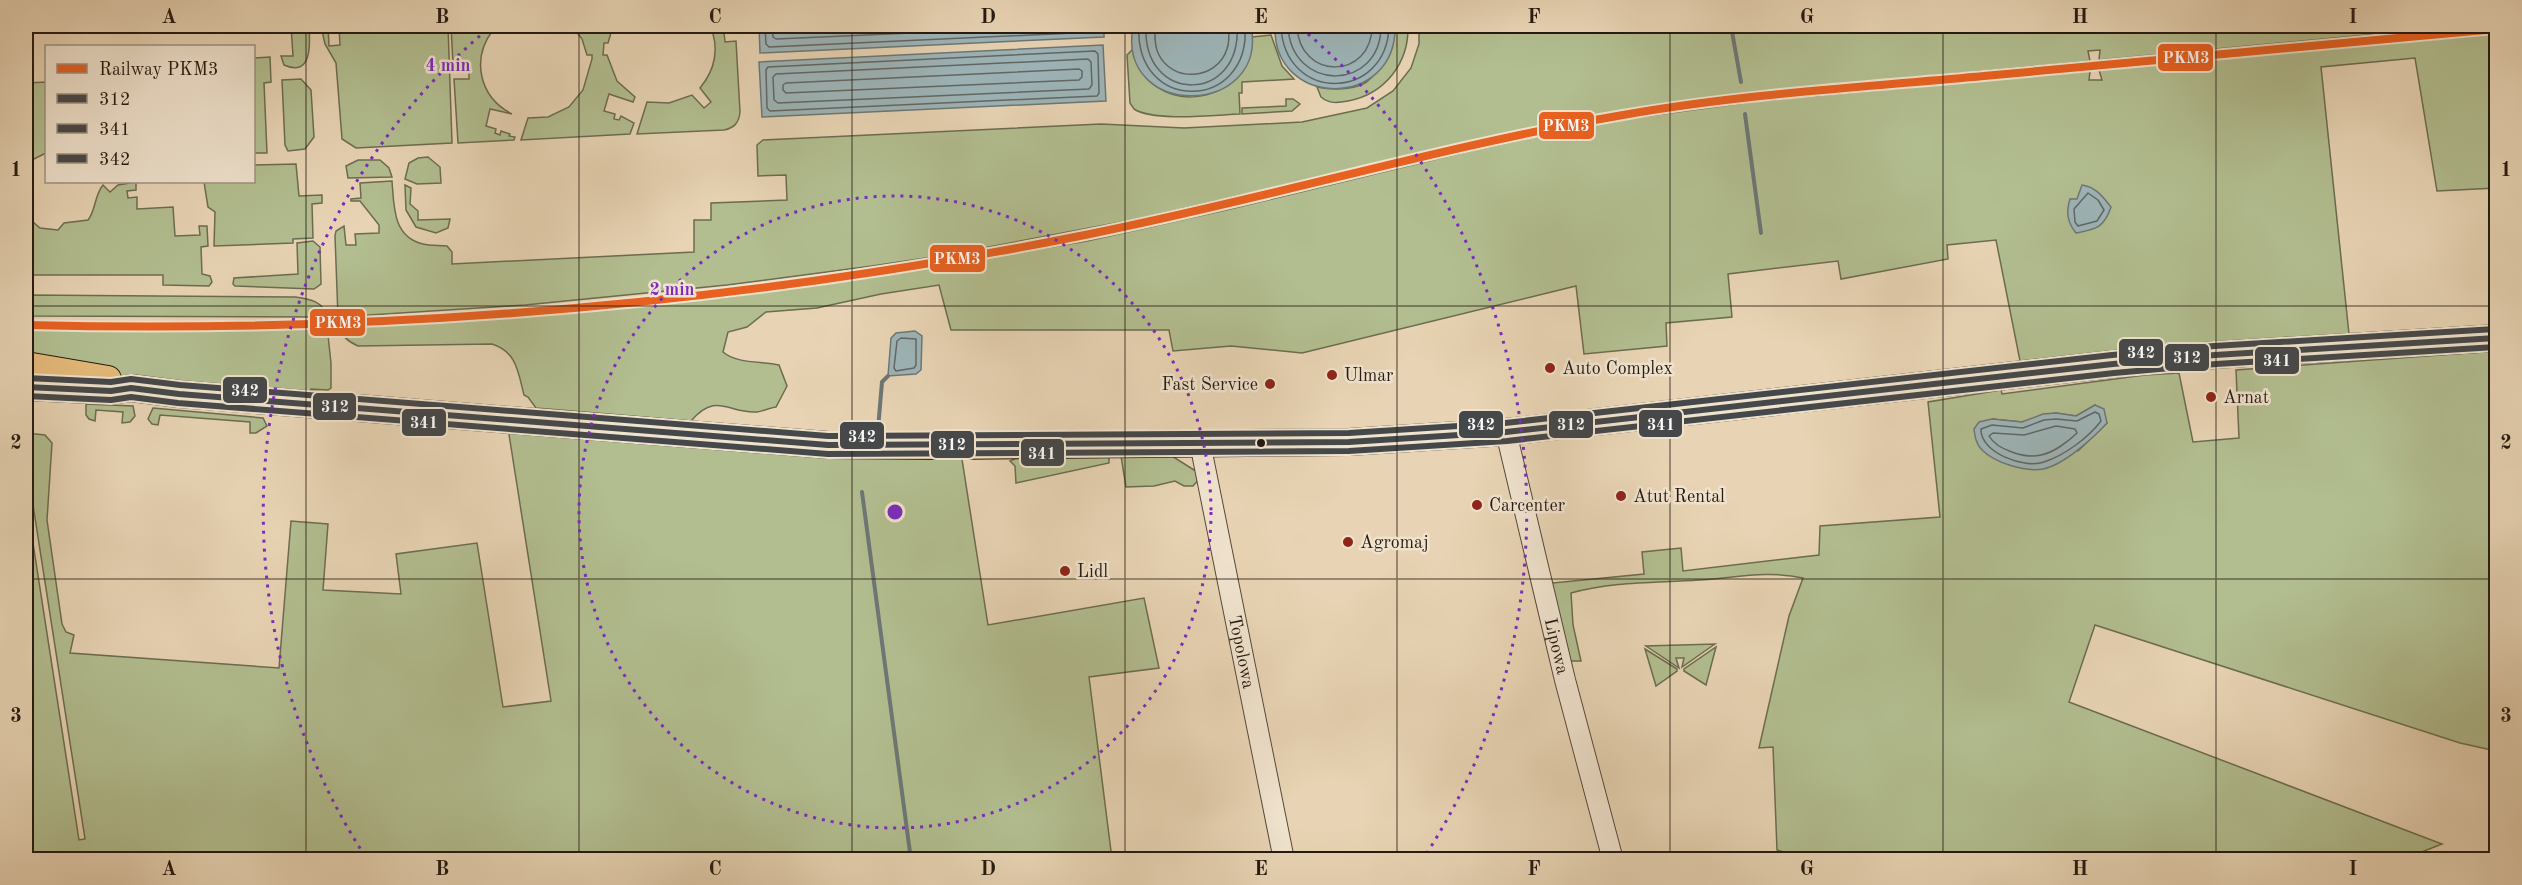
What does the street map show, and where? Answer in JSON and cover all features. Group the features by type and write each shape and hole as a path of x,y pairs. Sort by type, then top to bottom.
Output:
{"main road":[{"path":"26,365 102,378 131,388 179,394 828,445 1383,441 1506,432 2113,364 2215,355 2496,338"},
{"path":"26,387 111,391 131,388"}],"street":[{"name":"Lipowa","path":"1506,432 1565,680 1613,860"},
{"name":"Topolowa","path":"1200,443 1284,860"}],"green space":[{"path":"291,26 309,26 308,56 300,67 293,68 284,65 281,56 293,56"},
{"path":"321,26 328,26 329,46 340,45 339,26 448,26 452,143 356,148 342,139 336,63 325,44"},
{"path":"451,26 489,26 493,30 482,53 482,76 492,98 512,114 490,109 486,126 496,129 495,133 500,135 501,131 510,134 509,136 515,137 514,140 458,143 454,79 469,79 469,64 453,64"},
{"path":"572,26 613,26 608,43 604,43 603,55 607,55 617,81 635,97 633,102 609,94 604,111 615,114 614,119 619,120 621,116 634,123 630,134 521,140 528,118 548,117 569,107 583,90 592,55 587,55 582,39"},
{"path":"710,26 720,26 720,33 724,33 725,42 736,41 740,112 737,122 731,128 724,130 637,134 647,102 669,103 692,95 704,108 711,102 700,88 709,74 714,58 715,42"},
{"path":"1395,26 1408,26 1407,40 1399,64 1384,84 1373,92 1348,101 1327,101 1321,97 1317,87 1338,89 1353,87 1371,78 1384,55"},
{"path":"1419,26 2463,26 2099,60 2100,50 2088,51 2090,61 1757,92 1630,109 1559,122 1137,219 946,255 727,285 525,305 338,317 336,231 344,226 346,245 356,245 355,234 379,233 379,225 360,201 351,201 351,199 361,198 360,183 392,181 397,220 406,235 426,245 447,246 452,252 452,264 694,252 694,220 711,220 711,203 787,200 786,175 758,176 757,145 763,140 1101,124 1184,128 1302,122 1367,108 1393,91 1411,68 1419,44"},
{"path":"2496,34 2496,188 2437,191 2415,58 2321,67 2349,334 2221,342 2020,361 1996,240 1947,245 1948,259 1841,279 1838,261 1728,274 1732,317 1666,323 1667,346 1584,354 1576,286 1302,353 1231,346 1173,351 1169,330 951,330 939,285 881,294 817,308 766,312 747,327 728,332 723,352 735,359 779,365 787,386 776,407 747,412 716,405 700,412 691,421 536,408 524,395 512,358 507,352 492,344 358,346 346,338 339,327 484,319 728,297 873,277 1087,241 1474,150 1633,118 1759,101 2090,71 2089,80 2102,80 2099,70"},
{"path":"1271,35 1282,66 1294,79 1242,82 1242,93 1239,93 1240,114 1170,117 1143,113 1134,109 1130,103 1127,55 1133,49 1142,72 1158,87 1176,95 1196,97 1216,91 1233,79 1246,61 1252,37"},
{"path":"270,57 271,82 264,83 267,153 255,153 255,58"},
{"path":"301,79 311,90 314,137 305,149 288,151 285,145 282,80"},
{"path":"45,82 45,154 26,163 26,83"},
{"path":"1286,99 1293,99 1300,104 1292,111 1242,114 1242,108 1286,106"},
{"path":"428,157 440,167 441,183 417,184 405,179 409,163 418,158"},
{"path":"358,160 380,160 389,168 392,177 348,178 346,166"},
{"path":"296,164 299,196 322,195 322,203 312,204 313,238 293,239 293,243 214,246 215,212 208,207 204,183 255,183 255,165"},
{"path":"136,183 136,190 127,191 128,198 137,197 137,209 173,207 175,236 200,235 199,226 207,226 208,246 201,247 202,274 210,276 212,282 209,286 163,285 163,275 26,275 26,216 40,228 58,230 64,223 88,220 103,185 110,192 118,185"},
{"path":"405,185 411,188 410,204 418,211 418,220 450,219 448,228 436,233 416,227 406,210"},
{"path":"313,241 320,247 321,284 314,289 235,286 233,284 234,278 298,274 297,243"},
{"path":"26,295 295,297 319,304 323,307 327,317 26,316"},
{"path":"327,326 331,388 328,390 311,389 310,397 134,380 26,359 26,329 221,330"},
{"path":"2496,351 2496,751 2460,743 2095,625 2069,702 2442,844 2404,859 1798,859 1797,856 1777,850 1773,747 1759,748 1789,616 1803,578 1751,575 1619,584 1571,593 1573,625 1581,661 1567,661 1547,574 1553,583 1644,574 1642,552 1681,548 1683,571 1819,555 1820,526 1940,517 1928,402 2001,390 2002,394 2145,375 2179,373 2193,442 2239,438 2236,370","holes":["2095,405 2107,423 2078,451 1992,419 2022,422 2056,413 2076,416"]},
{"path":"86,404 133,406 135,416 130,422 122,423 123,412 96,410 95,421 86,415"},
{"path":"153,408 263,418 267,426 256,433 250,433 250,422 160,415 158,425 152,424 148,419"},
{"path":"508,428 961,453 988,625 1144,598 1159,668 1089,677 1112,859 26,859 26,498 79,840 85,839 26,460 26,433 45,435 52,443 47,520 62,624 66,632 74,635 70,653 279,668 291,521 328,524 323,590 401,594 396,554 477,543 503,707 551,701"},
{"path":"1109,456 1109,463 1016,483 1015,466 1010,461 1019,457"},
{"path":"1121,456 1172,456 1194,470 1197,468 1200,478 1193,486 1184,486 1175,481 1154,486 1126,487"},
{"path":"1715,644 1682,667 1684,658 1676,658 1679,668 1646,646"},
{"path":"1716,647 1706,685 1684,671 1684,669"},
{"path":"1645,649 1677,669 1677,671 1656,686"}],"water":[{"path":"759,26 1104,26 1104,37 760,53"},
{"path":"1133,26 1251,26 1250,56 1238,78 1217,91 1192,96 1168,92 1147,79 1134,57"},
{"path":"1275,26 1395,26 1390,54 1377,73 1357,85 1335,89 1312,85 1293,73 1279,53"},
{"path":"1103,45 1106,101 762,117 759,62"},
{"path":"2082,185 2095,190 2111,207 2105,219 2098,226 2076,233 2069,221 2068,208 2070,199 2077,199"},
{"path":"915,331 922,336 921,370 916,374 888,376 891,338 896,333"},
{"path":"2095,405 2104,409 2107,423 2069,457 2043,469 2019,468 2002,463 1982,450 1976,440 1974,429 1979,422 1992,419 2022,422 2043,414 2056,413 2076,416"}],"waterway":[{"path":"1731,26 1741,82"},
{"path":"1745,114 1761,233"},
{"path":"878,429 882,382 888,376"},
{"path":"862,492 911,860"}],"rail line":[{"name":"PKM3","path":"26,325 159,327 425,319 691,296 954,259 1085,235 1488,142 1668,108 1804,92 2496,29"}],"transit line":[{"name":"342","path":"26,378 111,382 131,379 180,385 828,436 1349,433 1505,423 2112,355 2214,346 2495,329"},
{"name":"312","path":"26,387 111,391 131,388 179,394 828,445 1349,442 1506,432 2113,364 2215,355 2496,338"},
{"name":"341","path":"26,396 111,400 131,397 178,403 828,454 1349,451 1507,441 2114,373 2216,364 2496,347"}],"place":[{"name":"Auto Complex","path":"1550,368"},
{"name":"Ulmar","path":"1332,375"},
{"name":"Fast Service","path":"1270,384"},
{"name":"Arnat","path":"2211,397"},
{"name":"Atut Rental","path":"1621,496"},
{"name":"Carcenter","path":"1477,505"},
{"name":"Agromaj","path":"1348,542"},
{"name":"Lidl","path":"1065,571"}]}
